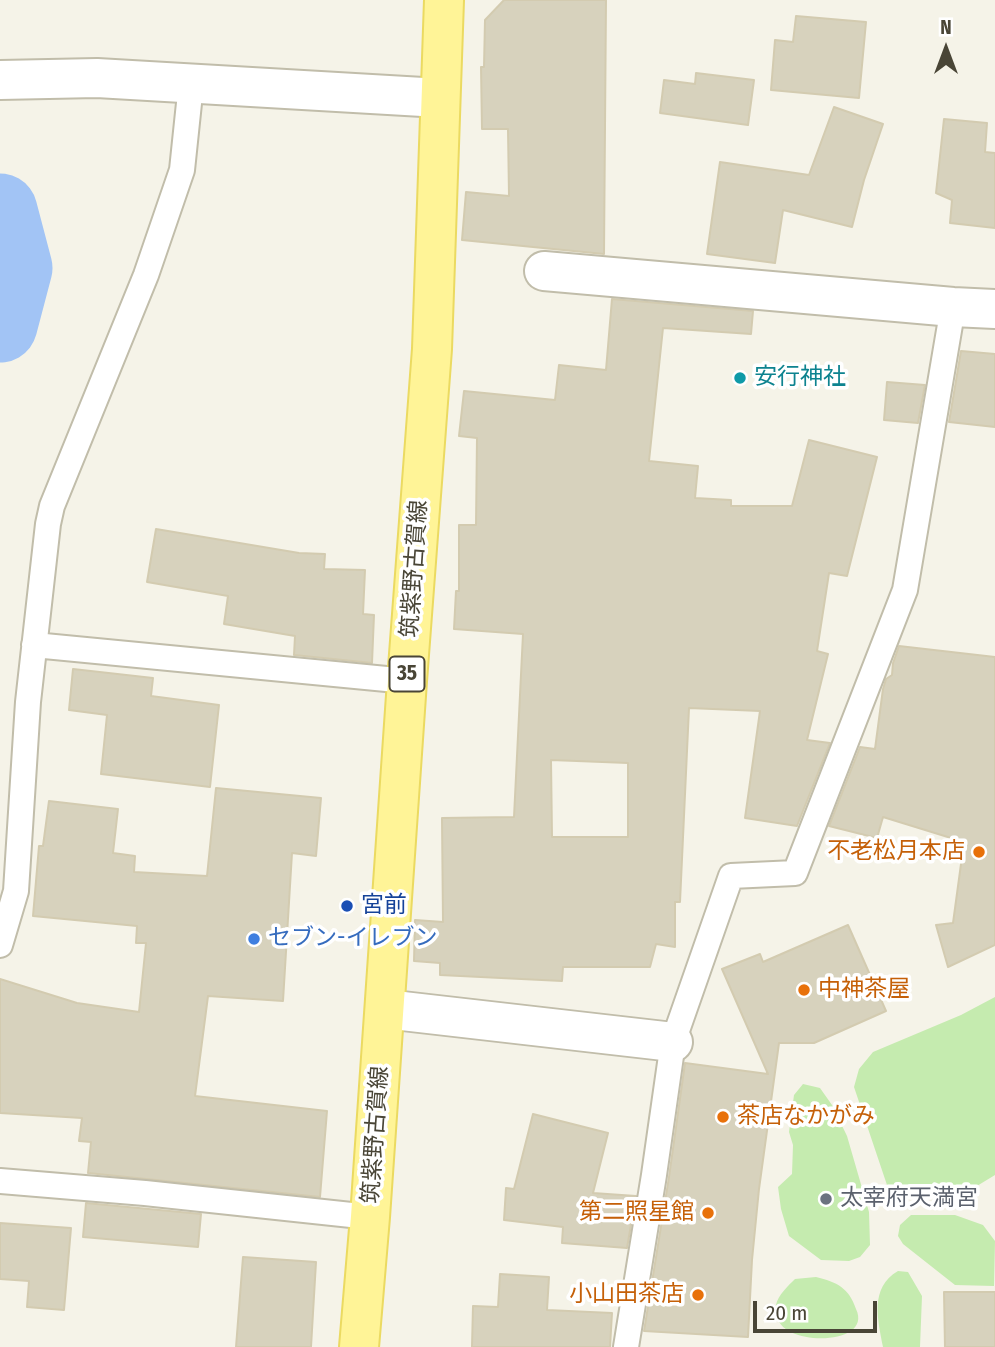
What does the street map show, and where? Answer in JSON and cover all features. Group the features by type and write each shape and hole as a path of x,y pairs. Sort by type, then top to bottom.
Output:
{"main road":[{"name":"筑紫野古賀線","path":"359,1347 432,349 444,0"}],"street":[{"path":"0,80 97,78 440,98"},
{"path":"544,271 995,309"},
{"path":"385,1009 673,1042"}],"lane":[{"path":"0,945 16,891 34,645 48,524 52,506 146,275 182,170 191,84"},
{"path":"626,1347 673,1042 732,876 795,873 905,590 953,307"},
{"path":"34,645 407,681"},
{"path":"0,1181 370,1217"}],"green space":[{"path":"995,997 995,1175 972,1189 954,1195 904,1196 887,1185 854,1087 859,1069 873,1052 961,1015"},
{"path":"803,1084 820,1088 832,1105 847,1136 869,1212 870,1245 860,1257 849,1261 821,1260 789,1236 781,1209 778,1187 792,1174 793,1145 789,1132 794,1095"},
{"path":"911,1215 955,1215 983,1225 995,1241 994,1286 955,1285 903,1244 898,1236 900,1225"},
{"path":"898,1271 908,1272 922,1296 920,1347 883,1347 878,1316 879,1295 889,1278"},
{"path":"816,1277 836,1284 850,1296 858,1321 852,1330 839,1336 808,1337 793,1333 782,1325 776,1309 781,1294 795,1279"}],"building":[{"path":"504,0 606,0 604,254 462,240 466,192 509,196 508,129 482,129 481,67 484,67 485,20"},
{"path":"796,16 866,22 859,98 771,90 775,40 793,42"},
{"path":"696,73 754,80 748,125 660,113 664,80 695,84"},
{"path":"834,107 883,124 852,227 783,210 775,263 707,254 720,162 809,175"},
{"path":"944,119 987,123 985,152 995,153 995,228 950,223 952,200 936,193"},
{"path":"612,299 753,311 751,334 663,328 649,461 698,466 695,498 731,500 731,506 792,506 809,440 877,457 847,576 829,573 817,651 828,654 807,740 830,743 797,826 745,818 760,711 689,708 680,902 675,902 675,947 656,944 650,967 563,967 562,981 440,975 440,963 414,961 415,920 443,922 442,818 514,817 523,634 454,629 456,591 459,591 459,525 476,525 477,438 459,436 464,391 555,400 559,365 606,370","holes":["551,760 628,763 628,837 552,837"]},
{"path":"961,351 995,354 995,427 949,422"},
{"path":"887,382 925,385 918,423 884,420"},
{"path":"156,529 299,553 325,554 324,569 365,570 363,614 374,615 372,663 294,655 295,636 224,624 228,596 147,582"},
{"path":"899,646 995,657 995,945 948,967 936,925 953,923 964,842 883,817 877,838 829,826 860,747 875,749 883,689 886,679 892,675"},
{"path":"73,669 153,678 151,696 219,705 210,787 101,774 107,715 69,710"},
{"path":"216,788 321,798 316,856 292,853 283,1001 208,996 195,1096 327,1111 320,1197 88,1173 91,1142 79,1141 82,1118 0,1113 0,979 77,1003 139,1012 146,943 136,943 137,926 33,916 39,846 43,846 49,801 118,809 113,853 135,856 134,872 207,876"},
{"path":"848,925 886,1011 814,1043 779,1043 759,1189 748,1337 644,1331 685,1063 768,1074 722,969 760,954 763,962"},
{"path":"533,1114 608,1133 593,1193 636,1196 627,1248 562,1243 563,1227 504,1220 506,1188 514,1189"},
{"path":"86,1203 201,1214 198,1247 83,1237"},
{"path":"0,1223 71,1228 64,1310 27,1307 29,1281 0,1279"},
{"path":"243,1257 316,1262 311,1347 236,1347"},
{"path":"500,1274 549,1277 547,1310 612,1313 610,1347 472,1347 473,1306 498,1307"},
{"path":"944,1292 995,1292 995,1347 945,1347"}],"waterway":[{"path":"0,211 15,268 0,325"}],"place":[{"name":"安行神社","path":"740,378"},
{"name":"不老松月本店","path":"979,852"},
{"name":"宮前","path":"347,906"},
{"name":"セブン-イレブン","path":"254,939"},
{"name":"中神茶屋","path":"804,990"},
{"name":"茶店なかがみ","path":"723,1117"},
{"name":"太宰府天満宮","path":"826,1199"},
{"name":"第二照星館","path":"708,1213"},
{"name":"小山田茶店","path":"698,1295"}]}
